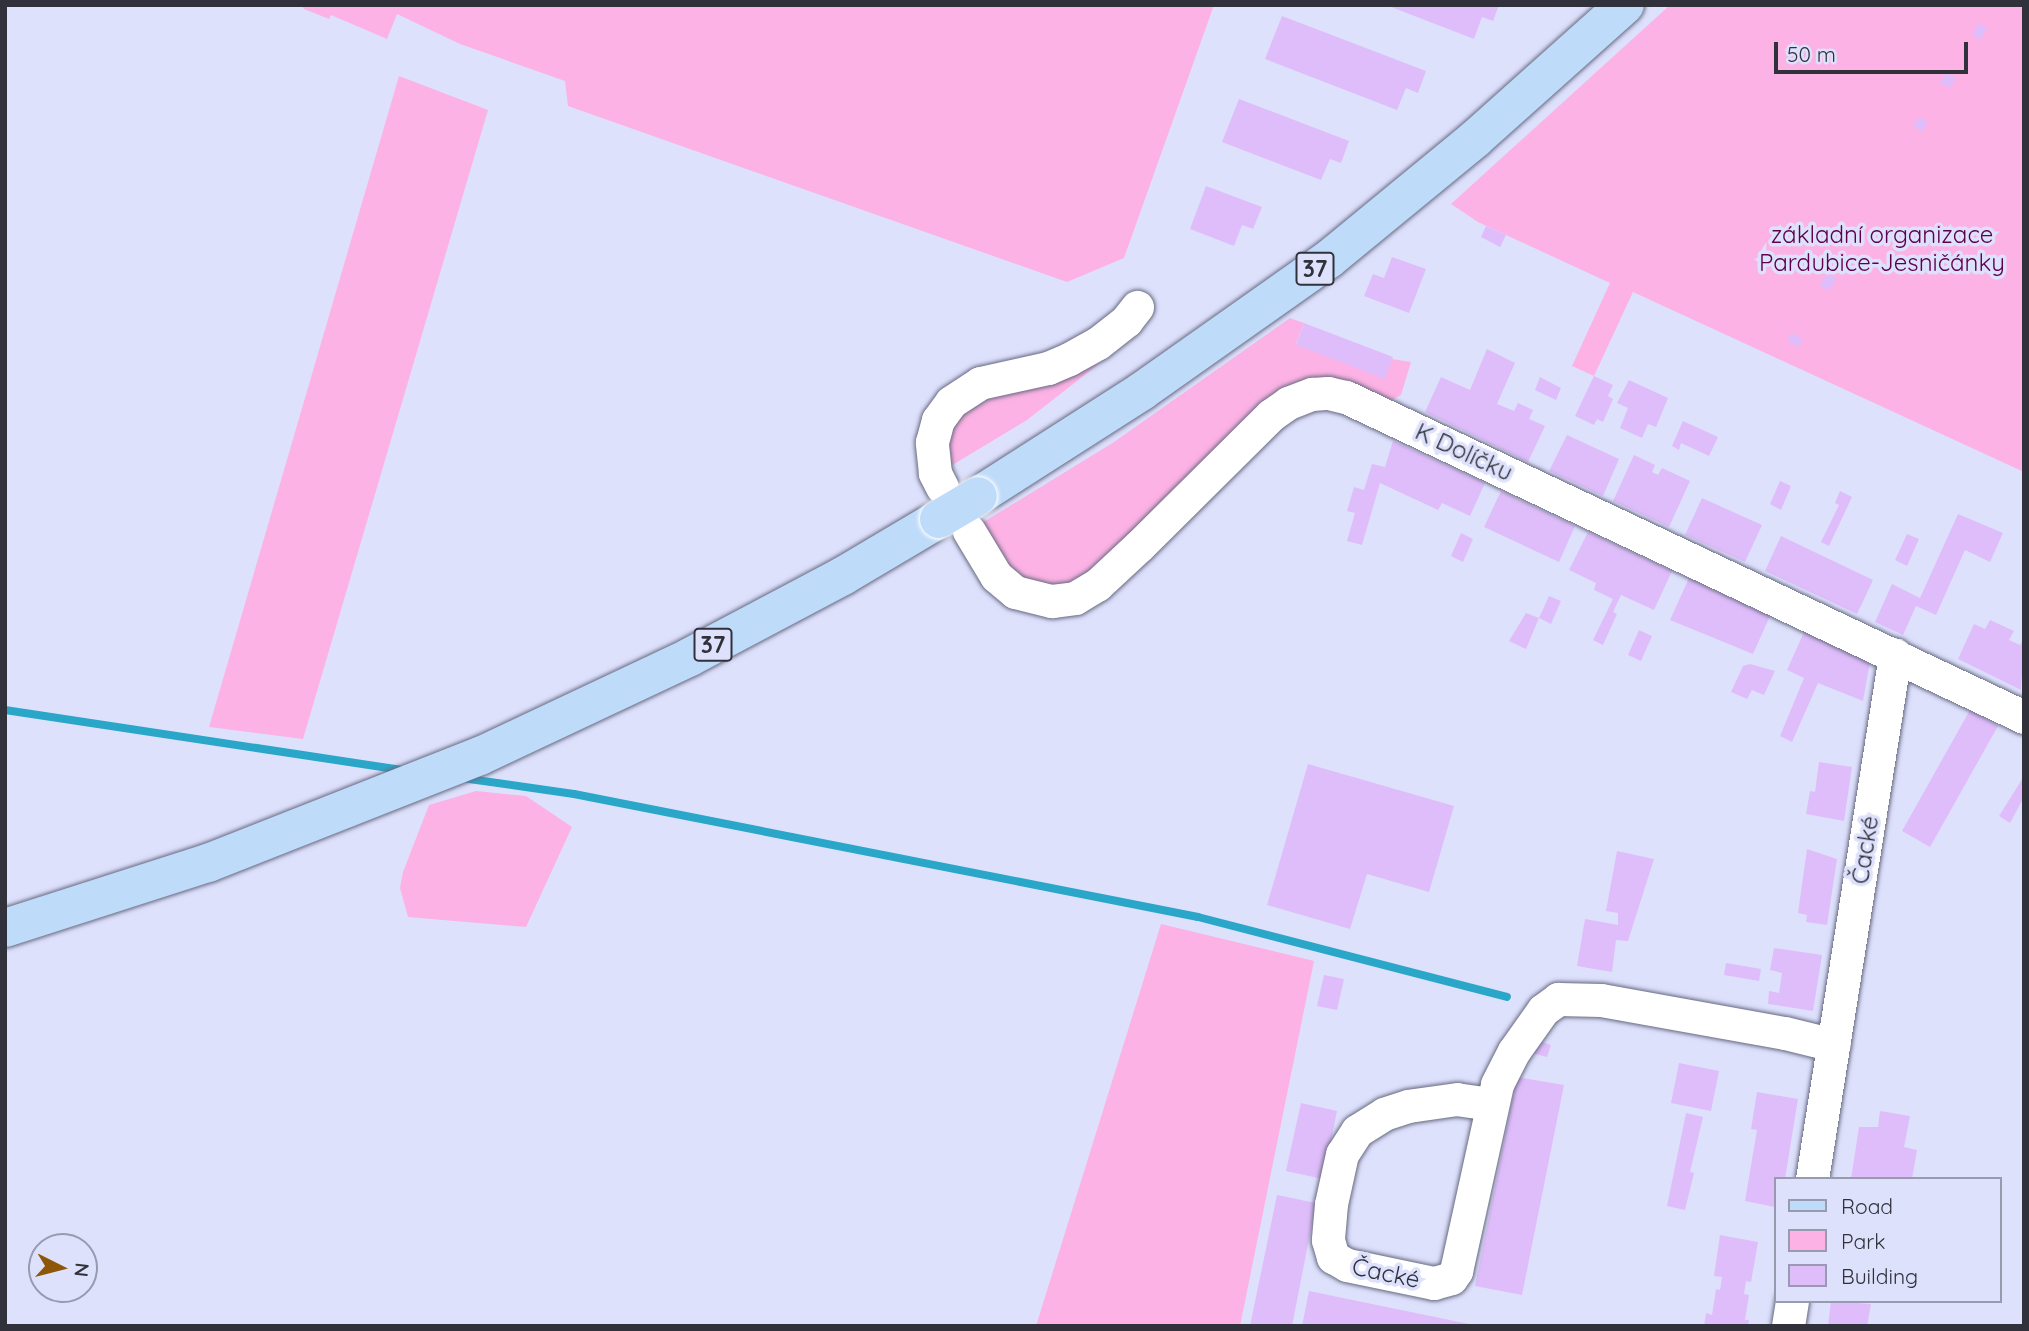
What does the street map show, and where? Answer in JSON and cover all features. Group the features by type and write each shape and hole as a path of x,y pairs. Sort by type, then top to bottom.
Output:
{"main road":[{"name":"37","path":"5,928 208,863 402,789 480,756 690,657 843,576 957,508 1142,391 1329,259 1475,139 1625,5"}],"street":[{"name":"K Dolíčku","path":"1137,307 1098,343 1048,368 980,383 951,401 938,420 932,442 935,473 996,576 1015,592 1052,601 1075,598 1097,585 1271,415 1287,403 1311,394 1328,393 1346,397 2024,717"},
{"name":"Čacké","path":"1812,1177 1895,655"},
{"name":"Čacké","path":"1491,1104 1457,1099 1408,1106 1384,1114 1357,1131 1342,1154 1331,1205 1328,1240 1333,1257 1347,1265 1434,1283 1451,1278 1458,1261 1491,1104 1505,1068 1550,1003 1567,997 1743,1025 1834,1045"},
{"path":"1788,1326 1792,1303"}],"green space":[{"path":"301,5 1214,5 1124,258 1067,282 568,106 565,81 460,44 397,14 387,39 331,15 329,19 304,9"},
{"name":"základní organizace Pardubice-Jesničánky","path":"1670,5 2024,5 2024,472 1633,292 1594,376 1572,366 1610,283 1478,222 1451,204"},
{"path":"399,76 488,110 303,739 209,727"},
{"path":"1290,318 1304,323 1296,344 1411,362 1401,395 1392,400 1337,382 1075,582 1061,586 1024,580 1005,562 982,523 1114,442"},
{"path":"1100,363 1027,420 949,467 947,443 955,422 977,400 1062,379"},
{"path":"476,791 526,796 572,827 526,927 408,917 400,888 403,872 429,805"},
{"path":"1161,924 1314,961 1240,1326 1036,1326"}],"building":[{"path":"1386,5 1499,5 1493,21 1482,17 1474,39"},
{"path":"1282,16 1426,71 1418,93 1406,88 1397,110 1265,59"},
{"path":"1979,23 1987,28 1980,40 1972,34"},
{"path":"1946,73 1956,78 1950,88 1940,83"},
{"path":"1239,99 1349,141 1341,163 1330,159 1321,180 1222,142"},
{"path":"1919,117 1928,122 1922,132 1913,126"},
{"path":"1206,186 1262,207 1253,229 1242,225 1234,246 1190,229"},
{"path":"1486,226 1506,235 1500,247 1481,237"},
{"path":"1392,257 1426,269 1409,313 1364,296 1373,274 1384,278"},
{"path":"1827,273 1837,279 1828,291 1820,285"},
{"path":"1304,323 1393,357 1385,379 1296,345"},
{"path":"1791,333 1803,339 1799,347 1787,341"},
{"path":"1487,349 1515,363 1497,404 1514,411 1518,403 1533,410 1529,419 1545,426 1528,462 1425,412 1441,377 1470,390"},
{"path":"1594,376 1613,385 1608,396 1613,399 1603,422 1597,419 1594,425 1575,416"},
{"path":"1540,377 1561,388 1556,400 1535,390"},
{"path":"1629,380 1668,398 1656,427 1648,424 1642,438 1620,428 1628,408 1617,403"},
{"path":"1683,421 1718,437 1709,456 1681,443 1679,450 1672,446"},
{"path":"1567,435 1619,459 1603,496 1549,471"},
{"path":"1393,441 1485,483 1470,516 1442,503 1438,510 1380,483 1362,545 1347,541 1355,513 1347,511 1354,487 1364,490 1372,464 1385,467"},
{"path":"1634,455 1655,465 1652,472 1658,475 1662,468 1690,481 1669,527 1613,501"},
{"path":"1780,481 1791,486 1781,510 1770,504"},
{"path":"1501,491 1575,526 1559,562 1484,527"},
{"path":"1840,491 1852,497 1829,546 1821,542 1839,505 1835,503"},
{"path":"1702,498 1762,525 1745,562 1685,535"},
{"path":"1958,514 2003,533 1990,562 1965,550 1936,615 1916,606 1903,635 1875,622 1892,584 1920,598"},
{"path":"1588,532 1672,571 1654,610 1621,595 1613,612 1617,614 1603,645 1593,640 1613,599 1594,590 1596,583 1569,570"},
{"path":"1461,533 1473,539 1463,562 1451,556"},
{"path":"1907,534 1919,539 1907,566 1895,560"},
{"path":"1781,536 1873,580 1857,614 1765,571"},
{"path":"1689,578 1770,616 1753,654 1670,620"},
{"path":"1549,596 1561,601 1551,624 1539,618"},
{"path":"1526,613 1539,618 1526,649 1509,641"},
{"path":"1990,620 2014,631 2009,640 2020,645 2024,638 2021,690 1958,659 1974,624 1985,629"},
{"path":"1639,630 1652,636 1641,661 1628,655"},
{"path":"1804,632 1870,662 1863,701 1818,683 1792,742 1780,736 1804,678 1787,670"},
{"path":"1750,664 1775,671 1764,695 1752,690 1747,699 1731,692 1743,666"},
{"path":"1970,710 1998,726 1930,847 1902,831"},
{"path":"1819,762 1852,767 1844,821 1806,814 1810,791 1815,792"},
{"path":"1308,764 1454,806 1429,892 1367,874 1350,929 1267,905"},
{"path":"2024,776 2024,797 2010,823 1999,816"},
{"path":"1807,849 1837,859 1827,925 1806,922 1807,915 1798,913"},
{"path":"1617,851 1654,859 1628,941 1616,940 1612,972 1577,966 1585,919 1618,925 1618,913 1606,911"},
{"path":"1774,948 1822,955 1813,1011 1768,1004 1769,991 1779,993 1782,973 1770,970"},
{"path":"1726,963 1761,969 1759,981 1724,975"},
{"path":"1324,975 1344,979 1337,1010 1317,1006"},
{"path":"1537,1040 1551,1045 1547,1057 1532,1053"},
{"path":"1679,1063 1719,1071 1711,1111 1671,1103"},
{"path":"1517,1077 1564,1085 1522,1295 1475,1286"},
{"path":"1757,1092 1798,1099 1785,1177 1773,1177 1773,1207 1745,1201 1757,1130 1751,1129"},
{"path":"1301,1103 1337,1111 1323,1179 1286,1171"},
{"path":"1880,1111 1910,1116 1904,1147 1917,1150 1912,1177 1851,1177 1859,1127 1878,1127"},
{"path":"1686,1113 1703,1117 1690,1172 1694,1173 1685,1210 1667,1206"},
{"path":"1277,1195 1316,1203 1292,1326 1250,1326"},
{"path":"1720,1235 1758,1242 1751,1282 1746,1281 1744,1294 1749,1295 1745,1320 1749,1320 1748,1326 1704,1326 1706,1313 1712,1315 1716,1289 1720,1290 1722,1277 1714,1276"},
{"path":"1309,1291 1474,1325 1474,1326 1302,1326"},
{"path":"1831,1303 1871,1304 1867,1326 1828,1326"}],"waterway":[{"path":"5,710 404,770"},
{"path":"462,778 574,794 1198,917 1507,997"}]}
